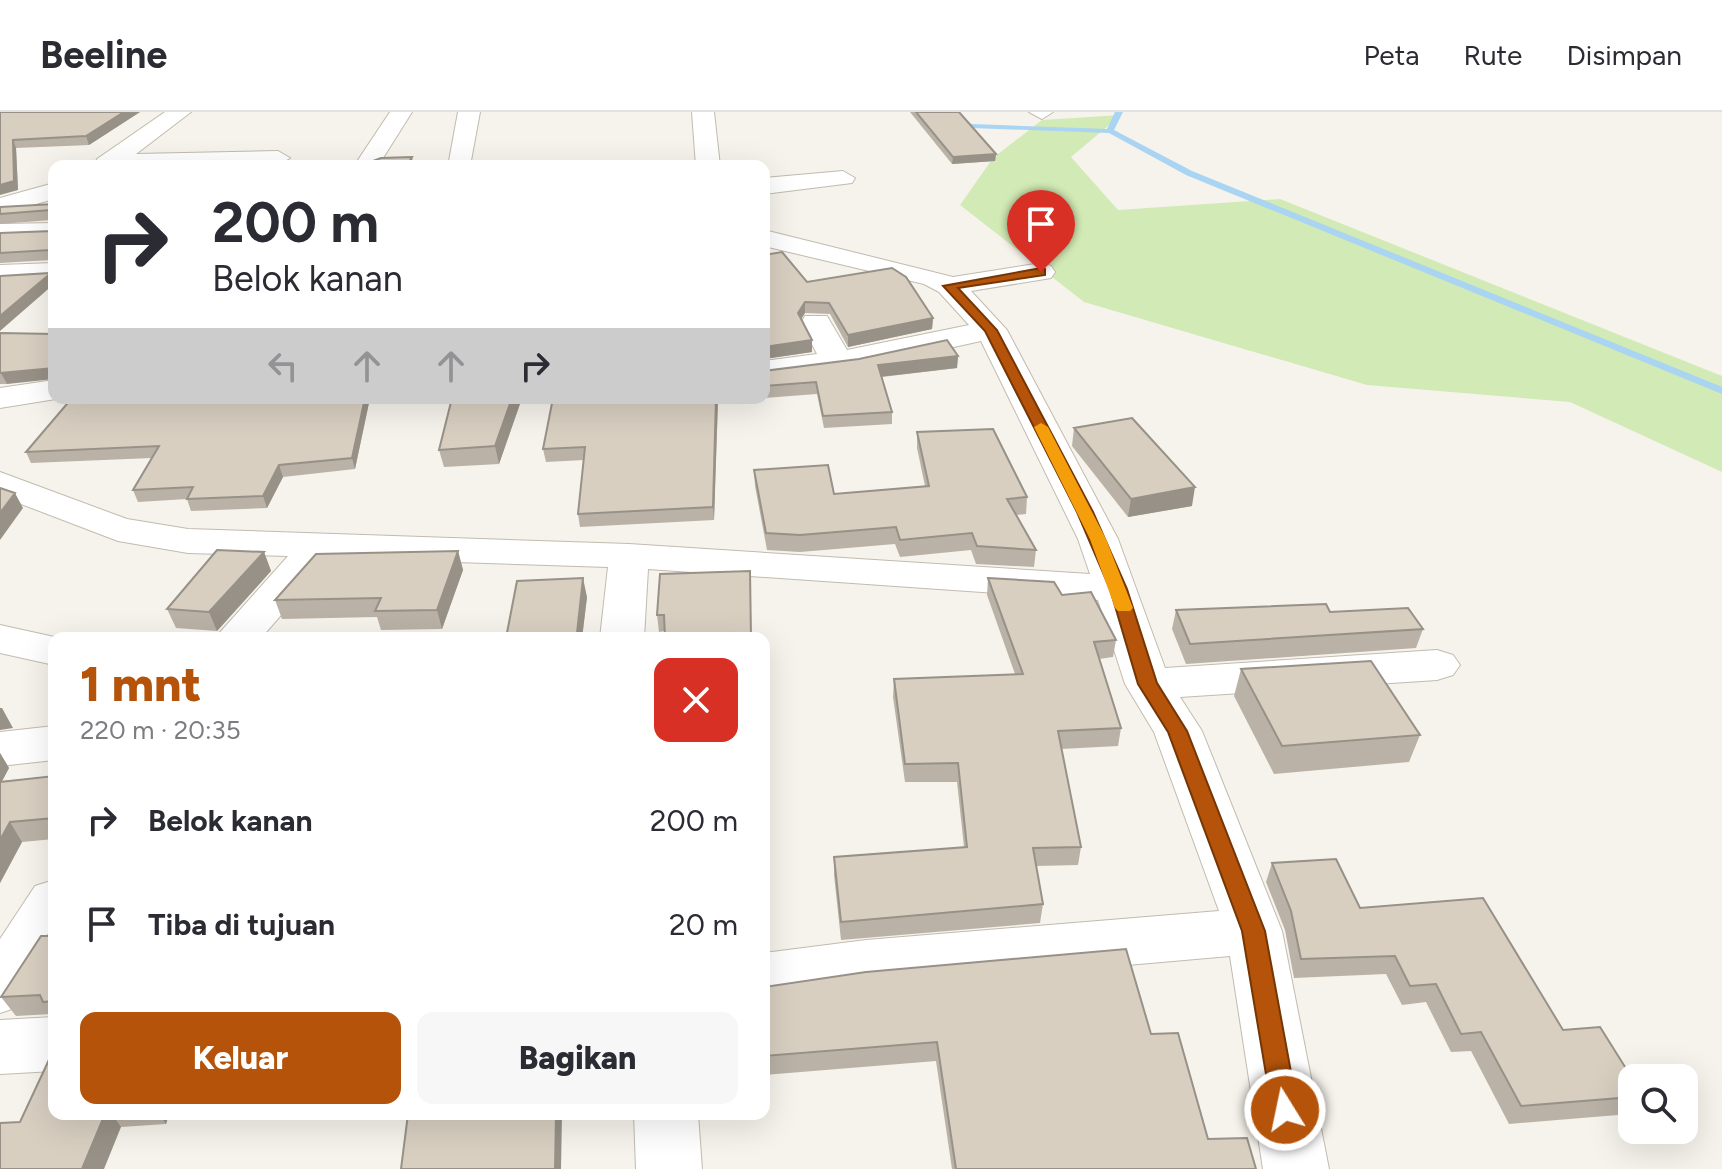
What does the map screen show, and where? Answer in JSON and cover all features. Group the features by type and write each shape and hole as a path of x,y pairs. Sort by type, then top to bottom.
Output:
{"street":[{"path":"112,160 180,112"},
{"path":"370,160 401,112"},
{"path":"461,160 469,112"},
{"path":"703,112 707,160"},
{"path":"221,160 278,158"},
{"path":"770,185 843,178"},
{"path":"2,203 48,192"},
{"path":"0,232 48,231"},
{"path":"770,239 903,270 949,286 991,330 1098,539 1118,589 1148,684 1178,731 1254,931 1296,1169"},
{"path":"0,274 48,272"},
{"path":"949,286 1041,272"},
{"path":"816,323 837,361"},
{"path":"770,370 837,361 991,330"},
{"path":"0,398 48,391"},
{"path":"0,483 118,529 188,541 629,556 1118,589"},
{"path":"242,632 320,546"},
{"path":"623,632 629,556"},
{"path":"0,639 48,650"},
{"path":"1148,684 1437,665"},
{"path":"0,749 48,744"},
{"path":"0,988 48,912"},
{"path":"770,977 866,964 1254,931"},
{"path":"0,1047 48,1044"},
{"path":"666,1120 669,1169"}],"green space":[{"path":"1121,115 1071,157 1118,210 1280,199 1722,376 1722,472 1570,402 1367,385 1084,302 960,205 993,158 1042,120"}],"building":[{"path":"0,112 124,112 86,136 13,140 14,181 0,185"},
{"path":"916,112 959,112 996,154 953,157"},
{"path":"412,157 410,160 376,160"},
{"path":"48,204 48,210 0,214 0,207"},
{"path":"48,231 48,250 0,253 0,233"},
{"path":"782,252 807,282 892,268 906,277 933,318 848,335 829,303 805,302 798,313 812,340 770,346 770,254"},
{"path":"48,273 0,316 0,276"},
{"path":"0,333 48,334 48,369 0,373"},
{"path":"947,340 958,356 878,365 892,412 823,416 816,382 770,386 770,370 859,359"},
{"path":"67,404 364,404 352,458 279,465 263,496 187,499 193,487 133,490 159,446 26,452"},
{"path":"450,404 510,404 495,446 439,450"},
{"path":"552,404 716,404 713,507 578,514 585,447 543,449"},
{"path":"1132,418 1195,487 1131,499 1074,428"},
{"path":"993,429 1027,497 1007,499 1036,550 977,546 972,533 900,540 896,527 800,535 766,533 754,470 828,465 834,494 929,486 917,432"},
{"path":"0,488 15,493 0,513"},
{"path":"217,550 264,552 209,612 167,609"},
{"path":"458,551 437,610 375,611 381,598 275,600 316,554"},
{"path":"750,571 751,632 665,632 664,615 657,615 660,574"},
{"path":"583,578 577,632 507,632 517,581"},
{"path":"988,578 1054,582 1062,595 1091,592 1116,640 1094,642 1121,728 1058,731 1081,847 1033,848 1043,904 841,922 834,857 967,847 958,763 905,764 894,679 1023,674"},
{"path":"1326,604 1330,612 1408,608 1423,629 1190,644 1176,610"},
{"path":"1371,661 1420,735 1282,746 1241,669"},
{"path":"48,777 48,819 10,822 0,840 0,782"},
{"path":"1336,859 1360,908 1483,898 1563,1030 1600,1027 1623,1064 1618,1064 1618,1098 1521,1106 1481,1032 1461,1034 1436,984 1410,986 1395,956 1301,959 1291,911 1272,863"},
{"path":"41,936 48,936 48,1002 43,1002 40,995 1,997"},
{"path":"1126,949 1151,1034 1178,1033 1208,1139 1247,1138 1256,1169 956,1169 937,1042 770,1056 770,986 866,972"},
{"path":"48,1062 48,1120 102,1120 82,1169 0,1169 0,1123 20,1122"},
{"path":"407,1120 556,1120 555,1169 401,1169"}],"waterway":[{"path":"918,112 972,126 1110,131"},
{"path":"1110,131 1119,112"},
{"path":"1110,131 1189,173 1722,391"}],"slow traffic":[{"path":"1041,427 1098,539 1124,608"}],"route":[{"path":"1041,272 949,286 991,330 1085,512 1118,589 1148,684 1178,731 1254,931 1285,1110"}]}
